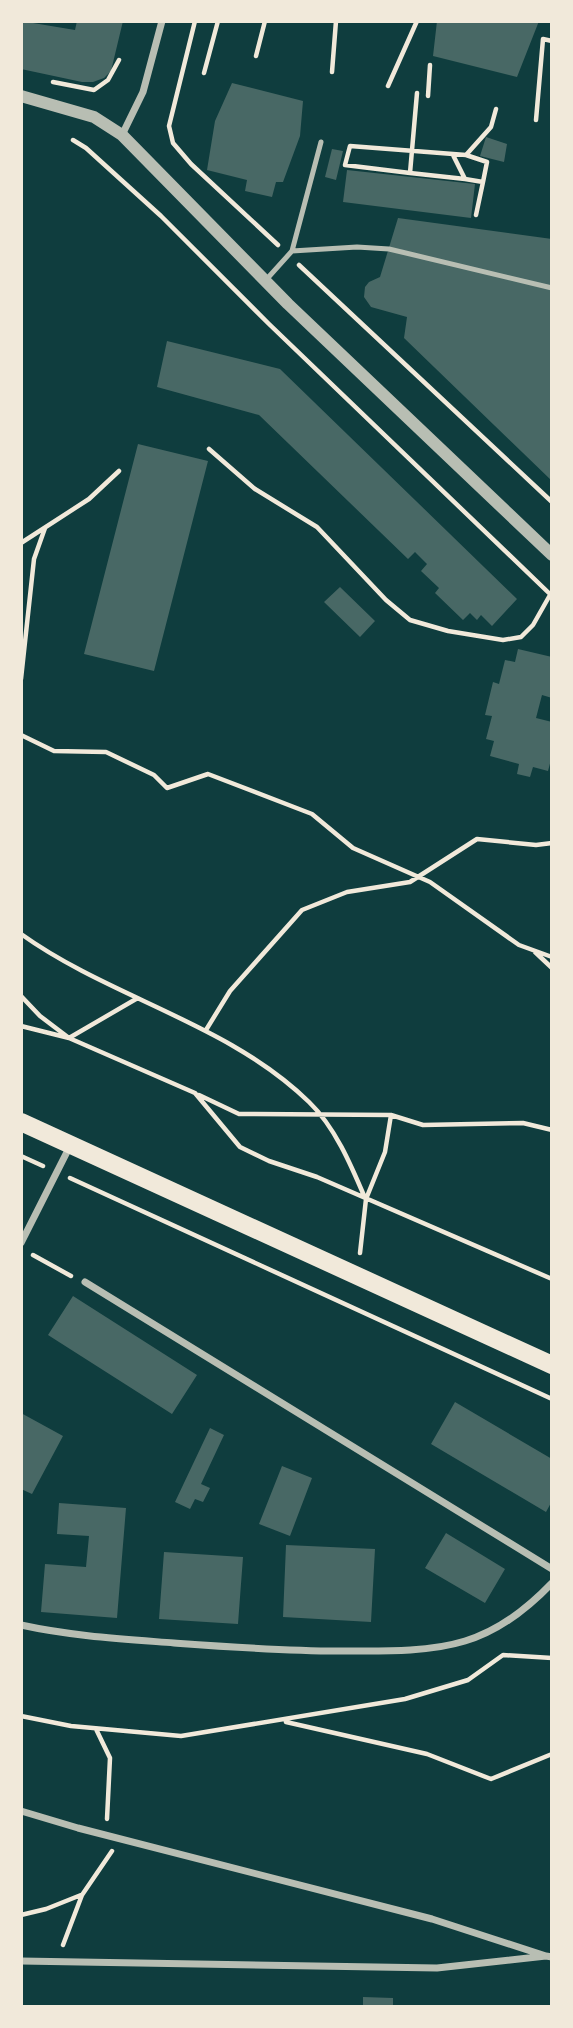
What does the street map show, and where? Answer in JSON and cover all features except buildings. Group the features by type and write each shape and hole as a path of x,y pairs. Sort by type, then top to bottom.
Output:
{"main road":[{"path":"21,1122 552,1366"}],"street":[{"path":"122,135 143,92 162,21"},
{"path":"21,96 94,117 122,135 265,281 552,555"},
{"path":"21,1243 71,1144"},
{"path":"85,1282 552,1569"},
{"path":"21,1625 118,1639 282,1651 365,1651 428,1647 463,1642 485,1634 505,1623 552,1583"},
{"path":"21,1811 432,1919 549,1957"},
{"path":"21,1961 438,1968 549,1957"}],"lane":[{"path":"265,281 290,253 321,142"},
{"path":"290,253 357,247 389,248 552,288"}],"path":[{"path":"195,21 169,126 173,143 191,164 290,253 552,502"},
{"path":"204,73 218,21"},
{"path":"256,56 265,21"},
{"path":"332,72 336,21"},
{"path":"388,86 417,21"},
{"path":"536,120 543,39 552,41"},
{"path":"85,89 94,90 108,80 119,60"},
{"path":"428,96 430,65"},
{"path":"410,173 417,93"},
{"path":"466,155 491,127 496,109"},
{"path":"74,140 161,216 551,596 533,625 521,637 503,640 448,631 410,620 386,600 317,527 255,489 209,449"},
{"path":"476,215 483,182 487,162 466,155 350,146 345,165 483,182"},
{"path":"452,154 465,179"},
{"path":"21,543 89,499 120,471"},
{"path":"21,679 34,559 45,528"},
{"path":"21,735 54,751 106,752 155,775 167,788 208,774 312,814 353,848 430,881 519,945 552,957"},
{"path":"206,1030 230,991 302,909 347,892 410,882 477,839 536,845 552,843"},
{"path":"21,934 53,958 206,1030 264,1065 310,1102 321,1116 351,1163 366,1199"},
{"path":"533,950 552,968"},
{"path":"21,996 40,1016 69,1038"},
{"path":"69,1038 137,998"},
{"path":"21,1026 69,1038 239,1114 391,1115 422,1125 523,1123 552,1130"},
{"path":"195,1093 240,1147 269,1161 317,1177 552,1279"},
{"path":"359,1276 366,1199 385,1152 391,1115"},
{"path":"21,1156 552,1399"},
{"path":"31,1254 85,1282"},
{"path":"21,1716 71,1726 181,1736 405,1699 468,1680 503,1655 552,1658"},
{"path":"282,1721 427,1754 491,1779 552,1754"},
{"path":"96,1728 110,1758 106,1806 108,1836"},
{"path":"57,1962 82,1895 120,1839"},
{"path":"21,1915 82,1895"}]}
